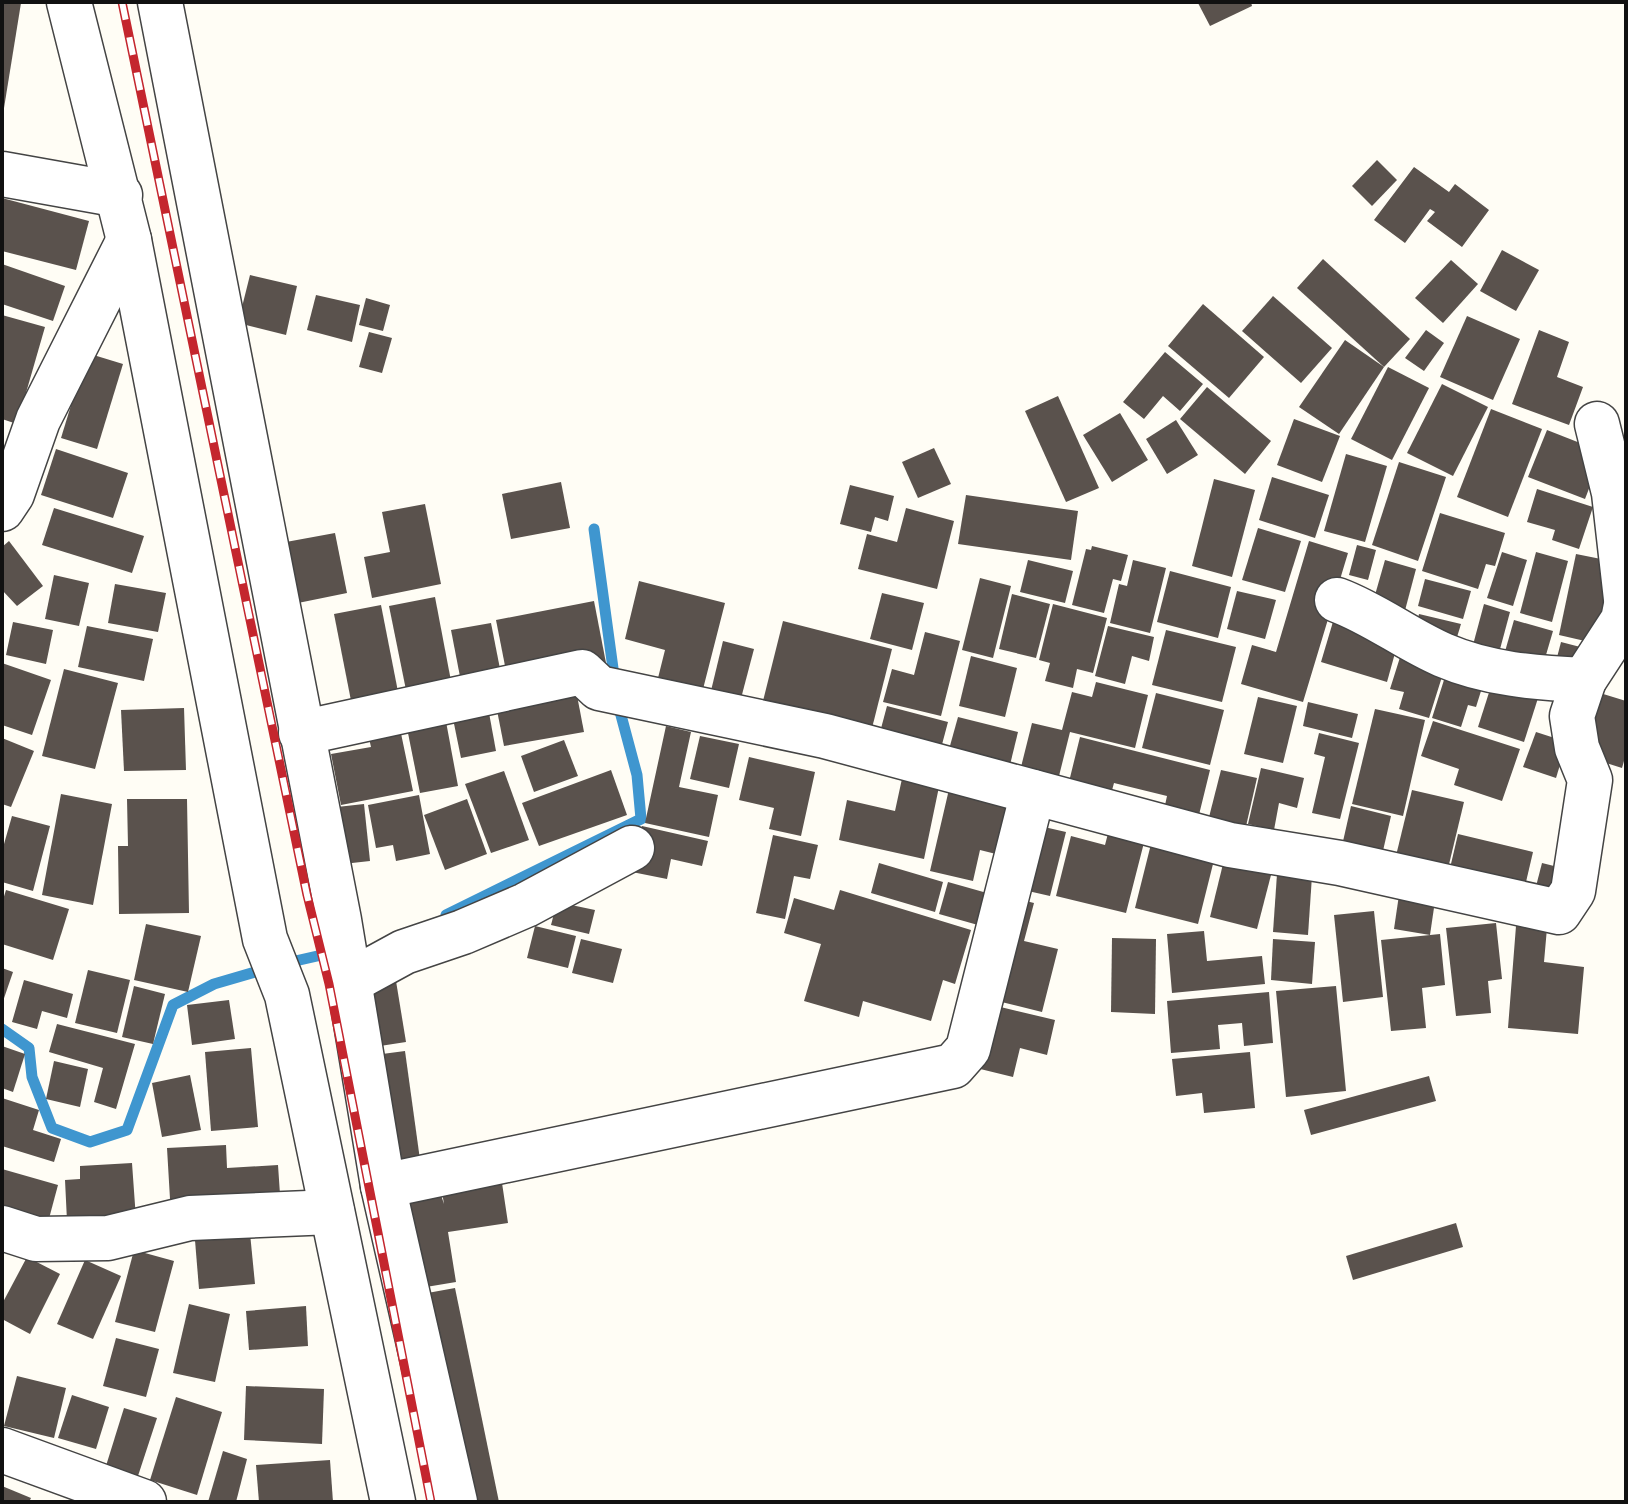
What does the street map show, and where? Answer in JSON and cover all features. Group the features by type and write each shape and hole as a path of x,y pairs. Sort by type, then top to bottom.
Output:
{"street":[{"path":"69,2 120,195 265,939 287,995 393,1502"},
{"path":"160,2 344,955 383,1186 455,1502"},
{"path":"2,174 120,195"},
{"path":"2,509 12,494 38,420 129,240"},
{"path":"1597,424 1622,527 1626,599"},
{"path":"1337,600 1363,609 1443,655 1504,674 1584,680"},
{"path":"301,733 582,672 599,688 825,736 1230,845 1340,863 1559,912 1573,891 1590,780 1577,748 1572,716 1584,680 1623,620 1626,605"},
{"path":"383,1186 953,1066 968,1049 1033,792"},
{"path":"344,955 404,952 463,932 526,905 632,848"},
{"path":"2,1228 36,1239 108,1238 190,1218 332,1212"},
{"path":"2,1450 144,1502"}],"building":[{"path":"2,2 21,3 4,108 2,108"},
{"path":"1251,2 1252,6 1210,26 1198,3"},
{"path":"1377,160 1397,180 1372,206 1352,186"},
{"path":"1414,167 1449,192 1455,184 1489,210 1462,247 1427,221 1435,212 1430,209 1405,243 1374,220"},
{"path":"2,198 89,221 76,270 2,251"},
{"path":"1502,250 1539,270 1516,311 1480,291"},
{"path":"1323,259 1410,339 1384,367 1297,288"},
{"path":"1451,260 1478,284 1443,323 1415,298"},
{"path":"2,264 65,286 53,321 2,304"},
{"path":"250,275 297,286 286,335 238,323"},
{"path":"316,295 360,305 352,342 307,330"},
{"path":"1273,296 1332,348 1301,383 1242,331"},
{"path":"366,298 390,305 383,331 359,325"},
{"path":"1203,304 1264,357 1229,398 1168,346"},
{"path":"2,315 45,327 17,424 2,419"},
{"path":"1467,316 1520,339 1493,400 1440,377"},
{"path":"1426,330 1444,343 1424,371 1405,358"},
{"path":"1539,330 1569,342 1557,377 1583,387 1569,425 1512,404"},
{"path":"369,332 392,338 382,373 359,367"},
{"path":"1345,340 1384,367 1339,434 1299,407"},
{"path":"1165,352 1203,384 1180,411 1163,396 1144,419 1123,402"},
{"path":"87,353 123,364 97,449 61,438"},
{"path":"1388,367 1429,388 1392,460 1351,439"},
{"path":"1442,384 1488,407 1453,476 1407,453"},
{"path":"1207,387 1271,441 1245,474 1180,419"},
{"path":"1058,396 1099,488 1066,502 1025,411"},
{"path":"1491,409 1542,429 1508,517 1457,497"},
{"path":"1120,413 1148,460 1112,482 1083,435"},
{"path":"1294,419 1340,436 1322,482 1277,465"},
{"path":"1176,420 1198,455 1167,474 1146,439"},
{"path":"1547,430 1603,452 1585,499 1528,477"},
{"path":"934,448 951,484 918,498 902,462"},
{"path":"56,449 128,473 113,518 41,495"},
{"path":"1346,454 1387,466 1365,542 1324,531"},
{"path":"1399,462 1446,477 1418,561 1372,545"},
{"path":"1272,477 1329,495 1315,538 1259,520"},
{"path":"1214,479 1255,490 1232,577 1192,566"},
{"path":"561,482 570,528 511,539 502,494"},
{"path":"850,485 894,496 888,521 875,517 871,532 840,524"},
{"path":"1537,489 1593,507 1579,549 1552,540 1555,530 1527,522"},
{"path":"966,495 1078,511 1071,560 958,544"},
{"path":"425,504 441,584 372,598 364,557 390,552 382,512"},
{"path":"54,508 144,536 132,573 42,545"},
{"path":"906,508 954,521 937,589 858,569 867,534 897,542"},
{"path":"1440,513 1505,533 1495,566 1486,564 1478,589 1422,571"},
{"path":"1258,528 1301,541 1285,592 1242,580"},
{"path":"335,533 347,593 298,603 286,542"},
{"path":"9,541 43,586 17,606 2,590 2,547"},
{"path":"1309,541 1348,553 1303,702 1241,684 1252,645 1276,652"},
{"path":"1357,545 1376,550 1368,580 1349,575"},
{"path":"1092,546 1128,555 1121,581 1113,579 1104,613 1072,605 1086,549 1091,550"},
{"path":"1502,552 1527,560 1513,606 1487,598"},
{"path":"1536,552 1568,561 1552,622 1520,613"},
{"path":"1576,554 1616,562 1598,644 1559,635"},
{"path":"1028,560 1073,571 1065,603 1020,592"},
{"path":"1133,560 1166,568 1150,633 1110,623 1119,584 1127,586"},
{"path":"1385,560 1416,569 1403,618 1371,609"},
{"path":"1170,571 1231,587 1218,638 1157,622"},
{"path":"54,575 89,583 79,626 45,619"},
{"path":"980,578 1011,586 993,658 962,650"},
{"path":"1425,579 1471,591 1463,619 1418,606"},
{"path":"639,581 725,603 702,693 657,682 665,650 625,639"},
{"path":"115,584 166,593 158,632 108,623"},
{"path":"1237,591 1276,600 1265,639 1227,629"},
{"path":"882,593 924,603 912,650 870,639"},
{"path":"1012,594 1050,604 1036,658 999,649"},
{"path":"435,597 451,681 406,690 389,606"},
{"path":"594,601 606,663 508,681 496,620"},
{"path":"1053,604 1107,618 1093,673 1077,669 1073,688 1045,681 1050,663 1039,660"},
{"path":"1484,604 1510,612 1496,664 1470,656"},
{"path":"381,605 401,707 354,716 334,614"},
{"path":"1419,614 1461,624 1454,647 1413,636"},
{"path":"1335,615 1400,635 1387,682 1321,662"},
{"path":"1514,620 1553,631 1541,672 1502,662"},
{"path":"783,621 892,649 871,732 762,705"},
{"path":"13,622 53,630 46,664 6,655"},
{"path":"491,623 502,679 462,687 451,630"},
{"path":"87,626 153,639 144,681 78,667"},
{"path":"1108,626 1154,637 1149,661 1132,656 1125,684 1095,676"},
{"path":"1166,630 1236,647 1222,702 1152,685"},
{"path":"925,632 960,641 941,716 883,702 892,669 914,675"},
{"path":"723,641 754,649 739,706 709,699"},
{"path":"1561,642 1588,649 1554,669"},
{"path":"1402,651 1446,664 1429,718 1399,709 1404,692 1390,689"},
{"path":"971,656 1017,668 1005,717 959,706"},
{"path":"2,663 51,680 32,735 2,725"},
{"path":"1449,664 1486,675 1476,707 1468,705 1461,727 1432,718"},
{"path":"64,669 118,683 95,769 42,756"},
{"path":"1493,680 1539,695 1524,742 1478,727"},
{"path":"1096,682 1148,695 1135,748 1070,732 1058,780 1020,771 1032,723 1062,730 1072,692 1092,697"},
{"path":"575,685 584,732 504,746 495,700"},
{"path":"1156,693 1224,710 1210,765 1142,748"},
{"path":"1600,693 1626,701 1626,754 1622,768 1581,755"},
{"path":"1258,697 1297,706 1283,763 1244,754"},
{"path":"487,702 496,751 461,758 451,709"},
{"path":"1308,702 1358,714 1352,738 1303,726"},
{"path":"887,706 948,722 940,752 879,736"},
{"path":"184,708 186,770 124,771 121,710"},
{"path":"1375,709 1425,720 1403,816 1352,804"},
{"path":"444,711 458,786 420,793 405,718"},
{"path":"958,717 1018,732 1009,769 948,753"},
{"path":"398,719 413,791 341,805 331,754 371,747 366,725"},
{"path":"1433,721 1520,749 1502,801 1454,785 1459,769 1421,756"},
{"path":"666,726 691,732 679,787 718,795 709,837 645,823"},
{"path":"1536,732 1567,742 1556,778 1523,767"},
{"path":"1319,733 1359,743 1340,819 1312,813 1325,757 1314,754"},
{"path":"700,736 739,744 729,788 690,779"},
{"path":"1080,737 1210,770 1196,827 1162,819 1167,796 1114,783 1108,805 1066,794"},
{"path":"2,738 34,751 11,807 2,804"},
{"path":"564,740 578,776 534,792 521,756"},
{"path":"749,757 815,772 801,836 769,829 774,808 739,800"},
{"path":"1261,768 1304,778 1297,808 1279,803 1274,830 1248,824"},
{"path":"611,770 627,815 539,846 522,803"},
{"path":"1221,770 1257,778 1244,835 1207,825"},
{"path":"504,771 529,840 491,853 465,784"},
{"path":"903,774 940,782 924,859 839,840 847,800 895,811"},
{"path":"950,785 1014,800 1000,855 980,850 973,881 930,871"},
{"path":"1412,790 1464,802 1445,881 1393,868"},
{"path":"61,794 112,804 93,905 42,895"},
{"path":"419,795 430,854 396,861 393,845 376,848 368,805"},
{"path":"127,799 187,799 189,913 119,914 118,846 128,846"},
{"path":"467,799 487,854 445,870 424,815"},
{"path":"364,804 370,861 343,864 337,807"},
{"path":"1351,806 1391,816 1379,868 1339,859"},
{"path":"12,816 50,826 33,891 2,882 2,851"},
{"path":"1112,818 1148,827 1126,913 1056,896 1071,836 1105,845"},
{"path":"1031,824 1066,832 1050,896 1015,888"},
{"path":"642,826 708,841 702,866 671,859 667,879 632,872"},
{"path":"1458,834 1533,852 1522,899 1447,881"},
{"path":"773,835 818,845 810,879 794,876 785,919 756,913"},
{"path":"1152,840 1215,856 1198,924 1135,908"},
{"path":"879,863 943,882 935,912 871,893"},
{"path":"1542,863 1570,870 1559,906 1533,898"},
{"path":"1223,864 1271,875 1257,929 1210,917"},
{"path":"1277,874 1312,876 1308,935 1273,932"},
{"path":"948,882 987,893 978,925 939,914"},
{"path":"1400,888 1436,894 1430,935 1394,929"},
{"path":"6,890 69,909 53,960 2,944 2,903"},
{"path":"840,890 971,930 955,984 943,980 931,1021 863,1001 859,1017 804,1001 821,944 784,933 794,898 834,910"},
{"path":"1010,897 1034,903 1024,941 1058,949 1042,1012 985,998"},
{"path":"557,902 595,910 589,934 551,925"},
{"path":"1374,911 1383,997 1343,1002 1334,915"},
{"path":"1496,923 1502,979 1488,981 1491,1013 1456,1016 1446,928"},
{"path":"146,924 201,936 188,992 134,980"},
{"path":"535,926 576,936 568,968 527,958"},
{"path":"1516,926 1547,928 1544,962 1584,967 1578,1034 1508,1028"},
{"path":"1204,931 1207,961 1262,956 1265,984 1172,993 1167,934"},
{"path":"1440,934 1445,985 1422,988 1426,1028 1391,1031 1381,940"},
{"path":"1112,938 1156,939 1155,1014 1111,1012"},
{"path":"581,939 622,949 613,983 572,973"},
{"path":"1273,939 1315,942 1312,984 1271,980"},
{"path":"2,968 13,972 2,1004"},
{"path":"88,970 130,980 117,1033 75,1023"},
{"path":"24,980 73,994 67,1018 42,1011 37,1029 12,1022"},
{"path":"396,981 406,1042 367,1048 357,986"},
{"path":"134,986 165,994 153,1044 122,1037"},
{"path":"1336,986 1346,1091 1286,1097 1276,991"},
{"path":"1269,992 1273,1043 1244,1046 1242,1023 1218,1025 1220,1049 1171,1053 1167,1001"},
{"path":"229,1000 235,1039 192,1045 187,1005"},
{"path":"984,1003 1055,1020 1047,1055 1020,1048 1013,1077 968,1066"},
{"path":"57,1024 135,1044 116,1109 94,1102 103,1068 49,1052"},
{"path":"2,1046 25,1054 13,1092 2,1088"},
{"path":"251,1048 258,1127 211,1131 205,1052"},
{"path":"405,1051 421,1167 384,1172 367,1056"},
{"path":"1250,1052 1255,1108 1204,1113 1202,1093 1176,1096 1172,1059"},
{"path":"54,1061 88,1069 80,1107 46,1099"},
{"path":"190,1075 201,1130 162,1137 152,1083"},
{"path":"1429,1076 1436,1101 1311,1135 1304,1110"},
{"path":"2,1098 39,1110 33,1130 61,1139 54,1162 2,1146"},
{"path":"226,1145 227,1168 278,1165 281,1209 171,1216 167,1148"},
{"path":"132,1163 136,1219 67,1221 65,1180 80,1179 80,1166"},
{"path":"2,1169 58,1185 47,1226 2,1213"},
{"path":"502,1183 508,1223 448,1232 456,1282 414,1289 400,1201 441,1195 444,1204 442,1192"},
{"path":"249,1223 255,1284 199,1289 194,1228"},
{"path":"1456,1223 1463,1247 1353,1280 1346,1256"},
{"path":"134,1250 174,1261 155,1332 115,1322"},
{"path":"27,1257 60,1274 30,1334 2,1319 2,1304"},
{"path":"85,1260 121,1276 93,1339 57,1324"},
{"path":"455,1288 499,1502 466,1502 422,1294"},
{"path":"189,1304 230,1314 215,1382 173,1373"},
{"path":"306,1306 308,1346 249,1350 246,1311"},
{"path":"116,1338 159,1349 146,1397 103,1386"},
{"path":"17,1376 66,1388 54,1438 4,1426"},
{"path":"246,1386 324,1389 322,1444 244,1440"},
{"path":"72,1395 109,1407 96,1449 58,1438"},
{"path":"176,1397 222,1412 197,1495 150,1480"},
{"path":"124,1408 157,1418 137,1479 105,1469"},
{"path":"223,1451 247,1459 236,1502 208,1502"},
{"path":"330,1460 333,1502 259,1502 256,1465"},
{"path":"2,1486 31,1498 29,1502 2,1502"}],"waterway":[{"path":"594,529 615,683"},
{"path":"446,915 641,819 637,775 618,704"},
{"path":"282,964 335,952"},
{"path":"2,1029 29,1048 32,1077 52,1128 90,1142 127,1130 173,1005 214,984 265,969"}],"railway":[{"path":"122,2 307,895 329,984 431,1502"}]}
